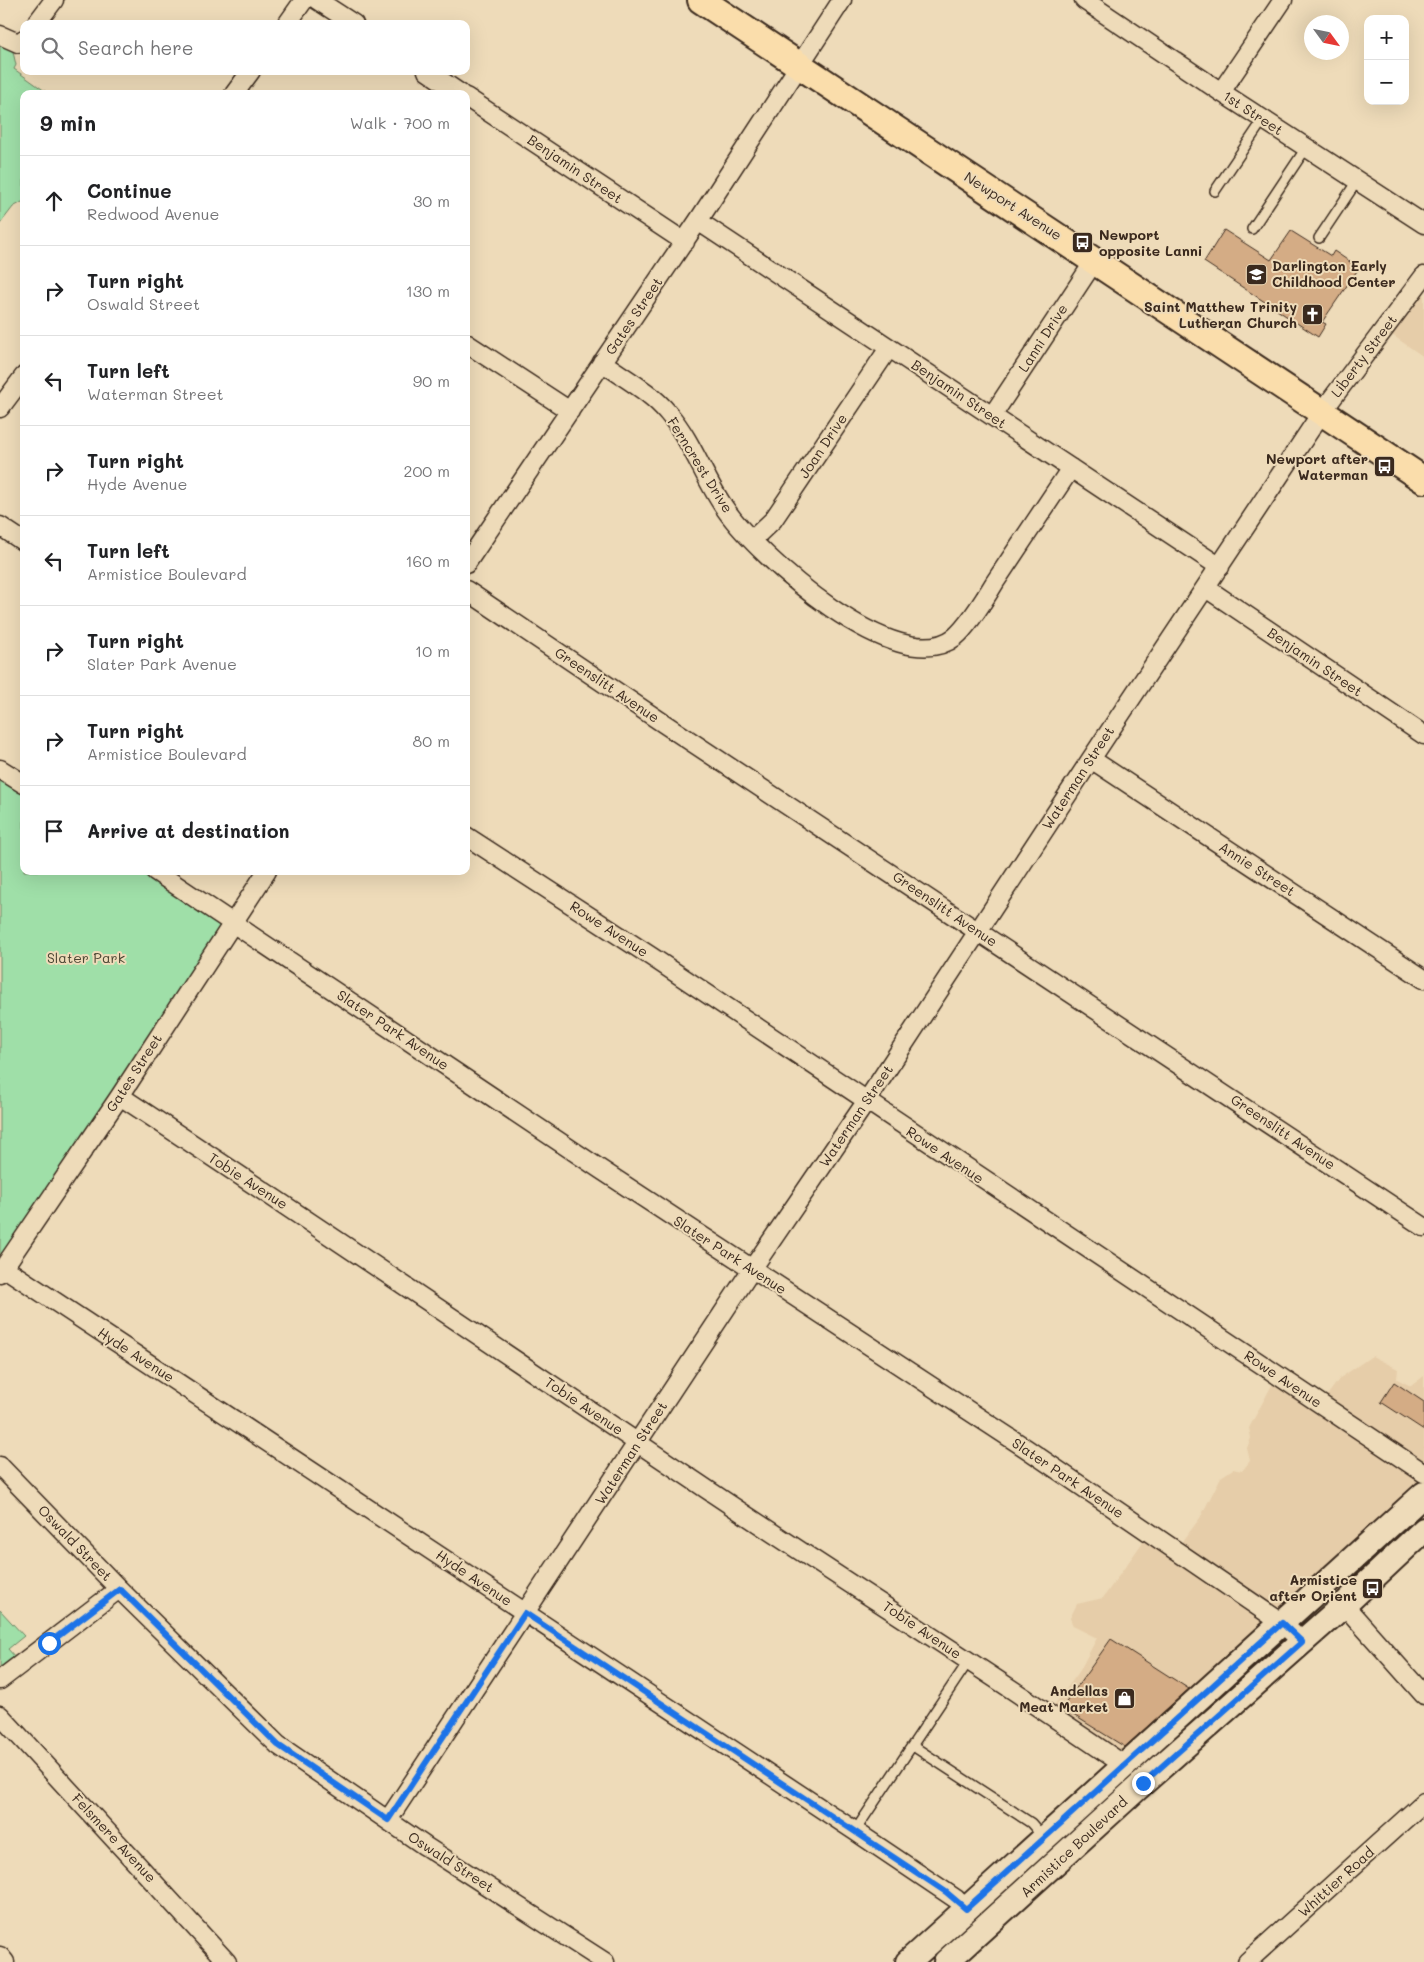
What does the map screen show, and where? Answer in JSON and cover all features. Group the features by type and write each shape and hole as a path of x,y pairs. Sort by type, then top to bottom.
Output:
{"main road":[{"name":"Newport Avenue","path":"707,2 799,66 1095,260 1424,480"},
{"name":"Armistice Boulevard","path":"908,1962 1424,1494"},
{"name":"Armistice Boulevard","path":"946,1962 1143,1783 1344,1605 1424,1530"}],"street":[{"path":"39,20 54,0"},
{"path":"290,20 304,0"},
{"path":"317,0 348,20"},
{"name":"Gates Street","path":"470,558 698,221 842,0"},
{"name":"1st Street","path":"1084,0 1220,92 1424,224"},
{"path":"1220,92 1283,0"},
{"path":"0,35 20,41"},
{"path":"237,90 248,75"},
{"path":"432,75 455,90"},
{"name":"Benjamin Street","path":"470,100 684,242"},
{"name":"Benjamin Street","path":"698,221 1220,567"},
{"name":"Lanni Drive","path":"992,416 1095,260"},
{"name":"Liberty Street","path":"1322,412 1424,276"},
{"path":"470,346 570,411"},
{"name":"Joan Drive","path":"752,540 773,520 889,348"},
{"name":"Ferncrest Drive","path":"602,362 652,397 668,412 681,430 726,510 771,560 800,586 821,601 877,635 905,645 934,646 955,637 976,612 1070,468"},
{"path":"0,408 20,381"},
{"name":"Waterman Street","path":"388,1820 1322,412"},
{"path":"0,526 20,539"},
{"name":"Benjamin Street","path":"1206,588 1424,735"},
{"name":"Greenslitt Avenue","path":"470,593 1424,1227"},
{"name":"Annie Street","path":"1091,759 1424,979"},
{"path":"0,769 20,782"},
{"name":"Rowe Avenue","path":"470,839 652,957 1424,1474"},
{"name":"Slater Park Avenue","path":"161,875 600,1169 1027,1449 1282,1623 1302,1642"},
{"name":"Gates Street","path":"2,1270 120,1096 264,875"},
{"name":"Tobie Avenue","path":"120,1096 332,1236 638,1443 1124,1765"},
{"name":"Hyde Avenue","path":"2,1270 855,1831 956,1899 966,1909"},
{"name":"Oswald Street","path":"0,1466 120,1589 278,1745 425,1846 605,1962"},
{"path":"0,1680 120,1589"},
{"path":"1344,1605 1424,1695"},
{"name":"Felsmere Avenue","path":"0,1715 227,1962"},
{"name":"Whittier Road","path":"1247,1962 1424,1802"},
{"path":"0,1956 5,1962"}],"lane":[{"path":"1214,191 1263,120"},
{"path":"1252,229 1306,148"},
{"path":"1319,238 1357,181"},
{"path":"855,1831 968,1662"},
{"path":"912,1746 1031,1823 1044,1838"}],"shaded area":[{"path":"1424,264 1424,357 1379,326"},
{"path":"1372,1356 1398,1369 1397,1379 1411,1386 1424,1376 1424,1485 1124,1761 1046,1716 1079,1672 1097,1638 1073,1626 1070,1618 1077,1604 1103,1598 1145,1539 1173,1554 1200,1518 1221,1477 1233,1469 1242,1471 1250,1461 1247,1448 1251,1438 1249,1428 1273,1383 1277,1382 1317,1409 1340,1378"}],"green space":[{"path":"0,36 11,43 16,65 14,69 43,90 20,90 20,203 13,207 0,224"},
{"name":"Slater Park","path":"0,771 20,784 20,875 155,875 225,924 0,1272"},
{"path":"0,1610 24,1636 8,1649 22,1665 0,1683"}],"building":[{"path":"1224,230 1271,260 1291,231 1331,256 1334,251 1359,268 1322,322 1326,324 1318,337 1204,262"},
{"path":"1394,1382 1424,1402 1424,1430 1381,1402"},
{"name":"Andellas Meat Market","path":"1111,1639 1189,1689 1125,1747 1062,1708"}],"place":[{"name":"Newport opposite Lanni","path":"1083,243"},
{"name":"Darlington Early Childhood Center","path":"1256,274"},
{"name":"Saint Matthew Trinity Lutheran Church","path":"1313,315"},
{"name":"Newport after Waterman","path":"1384,467"},
{"name":"Armistice after Orient","path":"1373,1588"},
{"name":"Andellas Meat Market","path":"1124,1699"}],"route":[{"path":"49,1643 120,1589 278,1745 388,1820 525,1613 946,1892 966,1909 1282,1623 1302,1642 1143,1783"}]}
